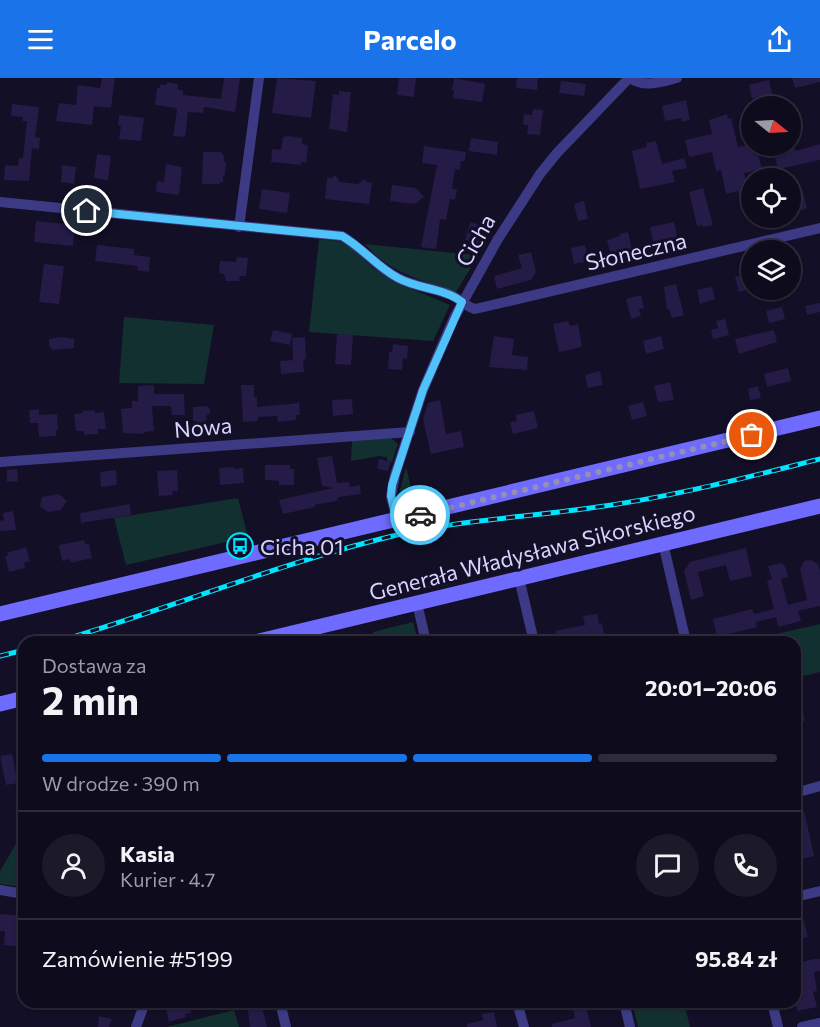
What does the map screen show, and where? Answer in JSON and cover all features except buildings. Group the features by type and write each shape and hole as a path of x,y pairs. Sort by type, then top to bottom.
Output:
{"main road":[{"path":"0,614 397,521 820,418"},
{"name":"Generała Władysława Sikorskiego","path":"316,635 417,603 820,506"},
{"path":"0,704 18,700"}],"street":[{"path":"239,226 259,78"},
{"path":"629,78 648,84 677,78"},
{"name":"Cicha","path":"397,521 391,496 392,485 431,370 462,302 508,222 540,174 557,153 629,78"},
{"name":"Słoneczna","path":"0,202 342,236 398,278 454,296 475,309 820,228"},
{"name":"Nowa","path":"0,462 410,432"},
{"path":"663,543 685,636"},
{"path":"519,579 533,636"},
{"path":"417,603 425,636"},
{"path":"801,791 820,786"},
{"path":"0,890 18,893"},
{"path":"801,896 820,891"},
{"path":"136,1027 143,1008"},
{"path":"281,1008 286,1027"},
{"path":"519,1008 524,1027"},
{"path":"625,1008 630,1027"},
{"path":"773,1008 778,1027"},
{"path":"802,1027 820,1023"}],"green space":[{"path":"319,239 345,242 372,267 393,281 450,305 433,341 309,332"},
{"path":"365,244 478,256 456,292 395,269 374,254"},
{"path":"124,317 214,325 204,384 119,383"},
{"path":"391,438 398,444 392,462 387,461 387,457 379,456 351,461 352,441"},
{"path":"406,467 414,499 402,502 400,490"},
{"path":"238,498 248,537 126,565 114,518"},
{"path":"453,578 447,586 392,592"},
{"path":"413,622 416,634 373,636 373,632"},
{"path":"820,624 820,672 801,677 801,636 767,636"},
{"path":"18,840 18,886 0,884 0,871"},
{"path":"633,1008 685,1008 690,1027 638,1027"},
{"path":"234,1010 239,1027 167,1027"}],"railway":[{"path":"76,636 314,557 401,534 448,525 648,499 820,459"},
{"path":"0,656 18,652"}],"way so far":[{"path":"420,515 752,435"}],"place":[{"name":"Cicha 01","path":"240,546"}],"route":[{"path":"87,211 342,236 398,278 421,287 447,293 462,302 423,390 392,485 391,496 397,521 420,515"}]}
